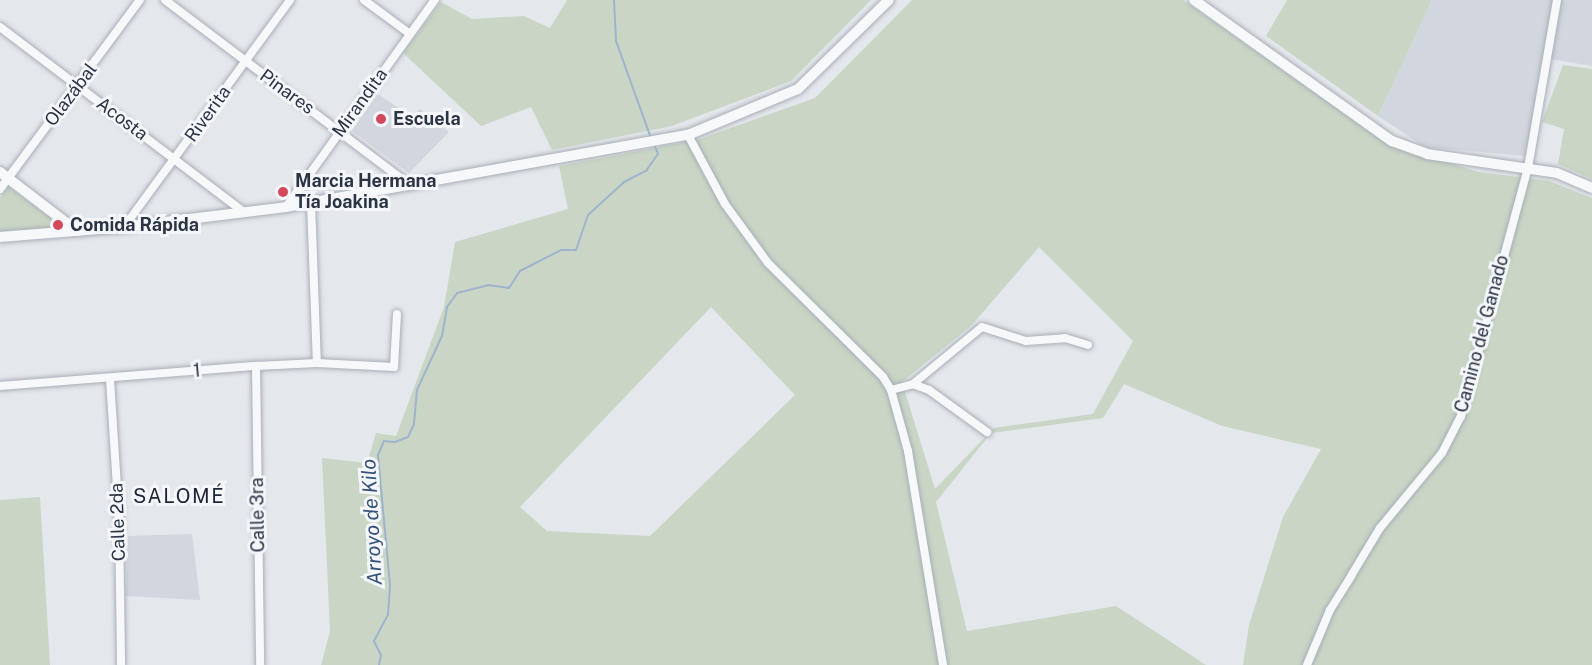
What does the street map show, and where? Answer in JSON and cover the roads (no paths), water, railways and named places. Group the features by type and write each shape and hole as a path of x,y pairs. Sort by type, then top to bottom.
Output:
{"street":[{"name":"Olazábal","path":"0,189 4,175 79,85 140,0"},
{"name":"Pinares","path":"165,0 408,184"},
{"name":"Riverita","path":"124,227 290,0"},
{"path":"364,0 410,34"},
{"name":"Mirandita","path":"286,207 435,0"},
{"path":"0,237 124,227 286,207 688,135 798,89 889,0"},
{"path":"1194,0 1392,141 1427,154 1557,173 1592,188"},
{"name":"Camino del Ganado","path":"1307,665 1330,610 1380,528 1442,453 1461,416 1528,168 1557,0"},
{"name":"Acosta","path":"0,27 244,212"},
{"path":"688,135 724,204 768,263 883,377 891,390 908,451 943,665"},
{"path":"4,175 77,231"},
{"path":"311,202 317,363"},
{"name":"1","path":"0,386 317,363 394,367 397,314"},
{"path":"891,390 913,384 982,327 1026,341 1065,338 1088,345"},
{"name":"Calle 3ra","path":"256,366 260,665"},
{"name":"Calle 2da","path":"110,379 119,517 121,665"},
{"path":"913,384 929,390 987,432"}],"waterway":[{"name":"Arroyo de Kilo","path":"614,0 616,41 651,138"},
{"name":"Arroyo de Kilo","path":"379,665 381,655 374,641 388,615 390,585 378,455 384,441 395,442 408,437 414,424 417,390 442,336 447,307 457,293 488,285 509,288 520,271 561,250 576,250 588,215 624,182 646,171 658,154 655,146"}],"place":[{"name":"Escuela","path":"381,119"},
{"name":"Marcia Hermana Tía Joakina","path":"283,192"},
{"name":"Comida Rápida","path":"58,225"}],"district":[{"name":"SALOMÉ","path":"179,496"}]}
